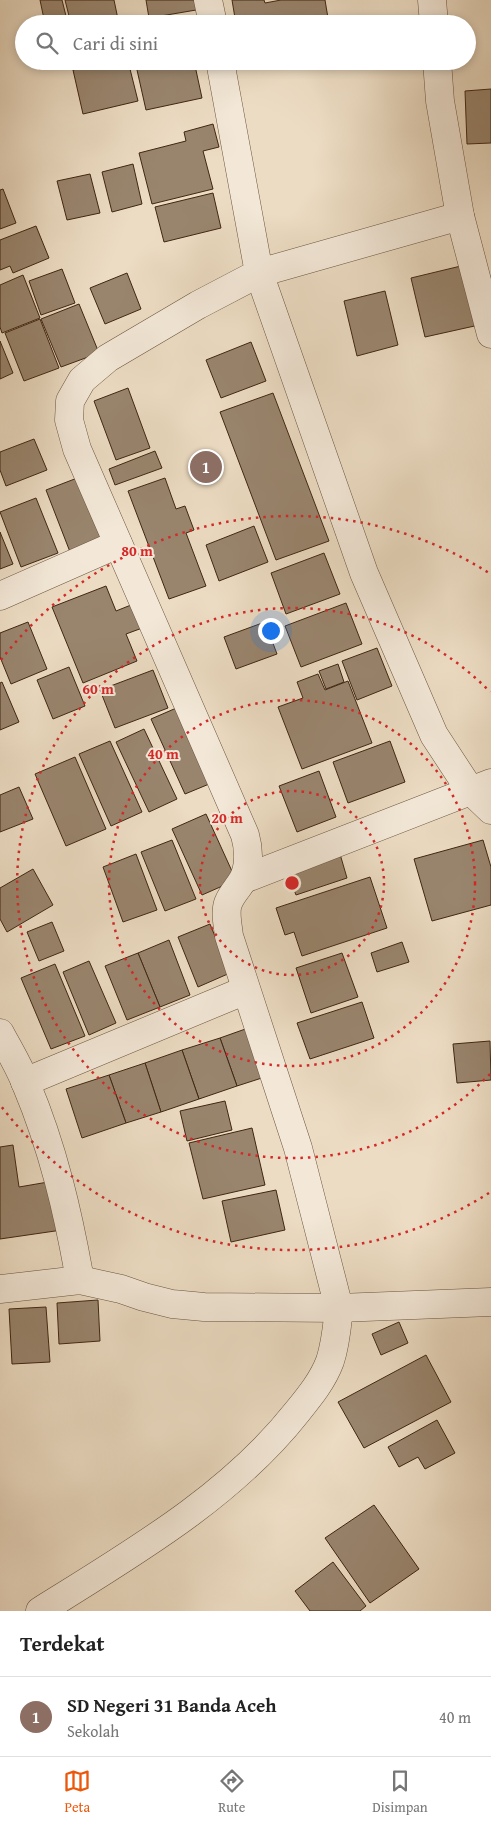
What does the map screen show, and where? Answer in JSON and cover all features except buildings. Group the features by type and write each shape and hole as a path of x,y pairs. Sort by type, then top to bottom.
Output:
{"street":[{"path":"208,0 210,15"},
{"path":"432,0 433,15"},
{"path":"222,70 259,273 364,573 434,735 480,787 491,810"},
{"path":"438,70 440,101 460,216 491,334"},
{"path":"40,1611 198,1507 283,1430 320,1382 330,1361 337,1336 339,1308 298,1148 229,936 226,912 229,901 244,879 248,860 248,847 245,836 77,449 69,420 70,401 82,380 108,358 198,305 259,273 460,216"},
{"path":"0,596 118,544"},
{"path":"244,879 480,787"},
{"path":"26,1082 246,990"},
{"path":"0,1033 26,1082 45,1132 69,1216 80,1280"},
{"path":"0,1289 80,1280 122,1288 144,1297 172,1304 204,1307 339,1308 491,1302"}],"place":[{"name":"SD Negeri 31 Banda Aceh","path":"206,467"}]}
